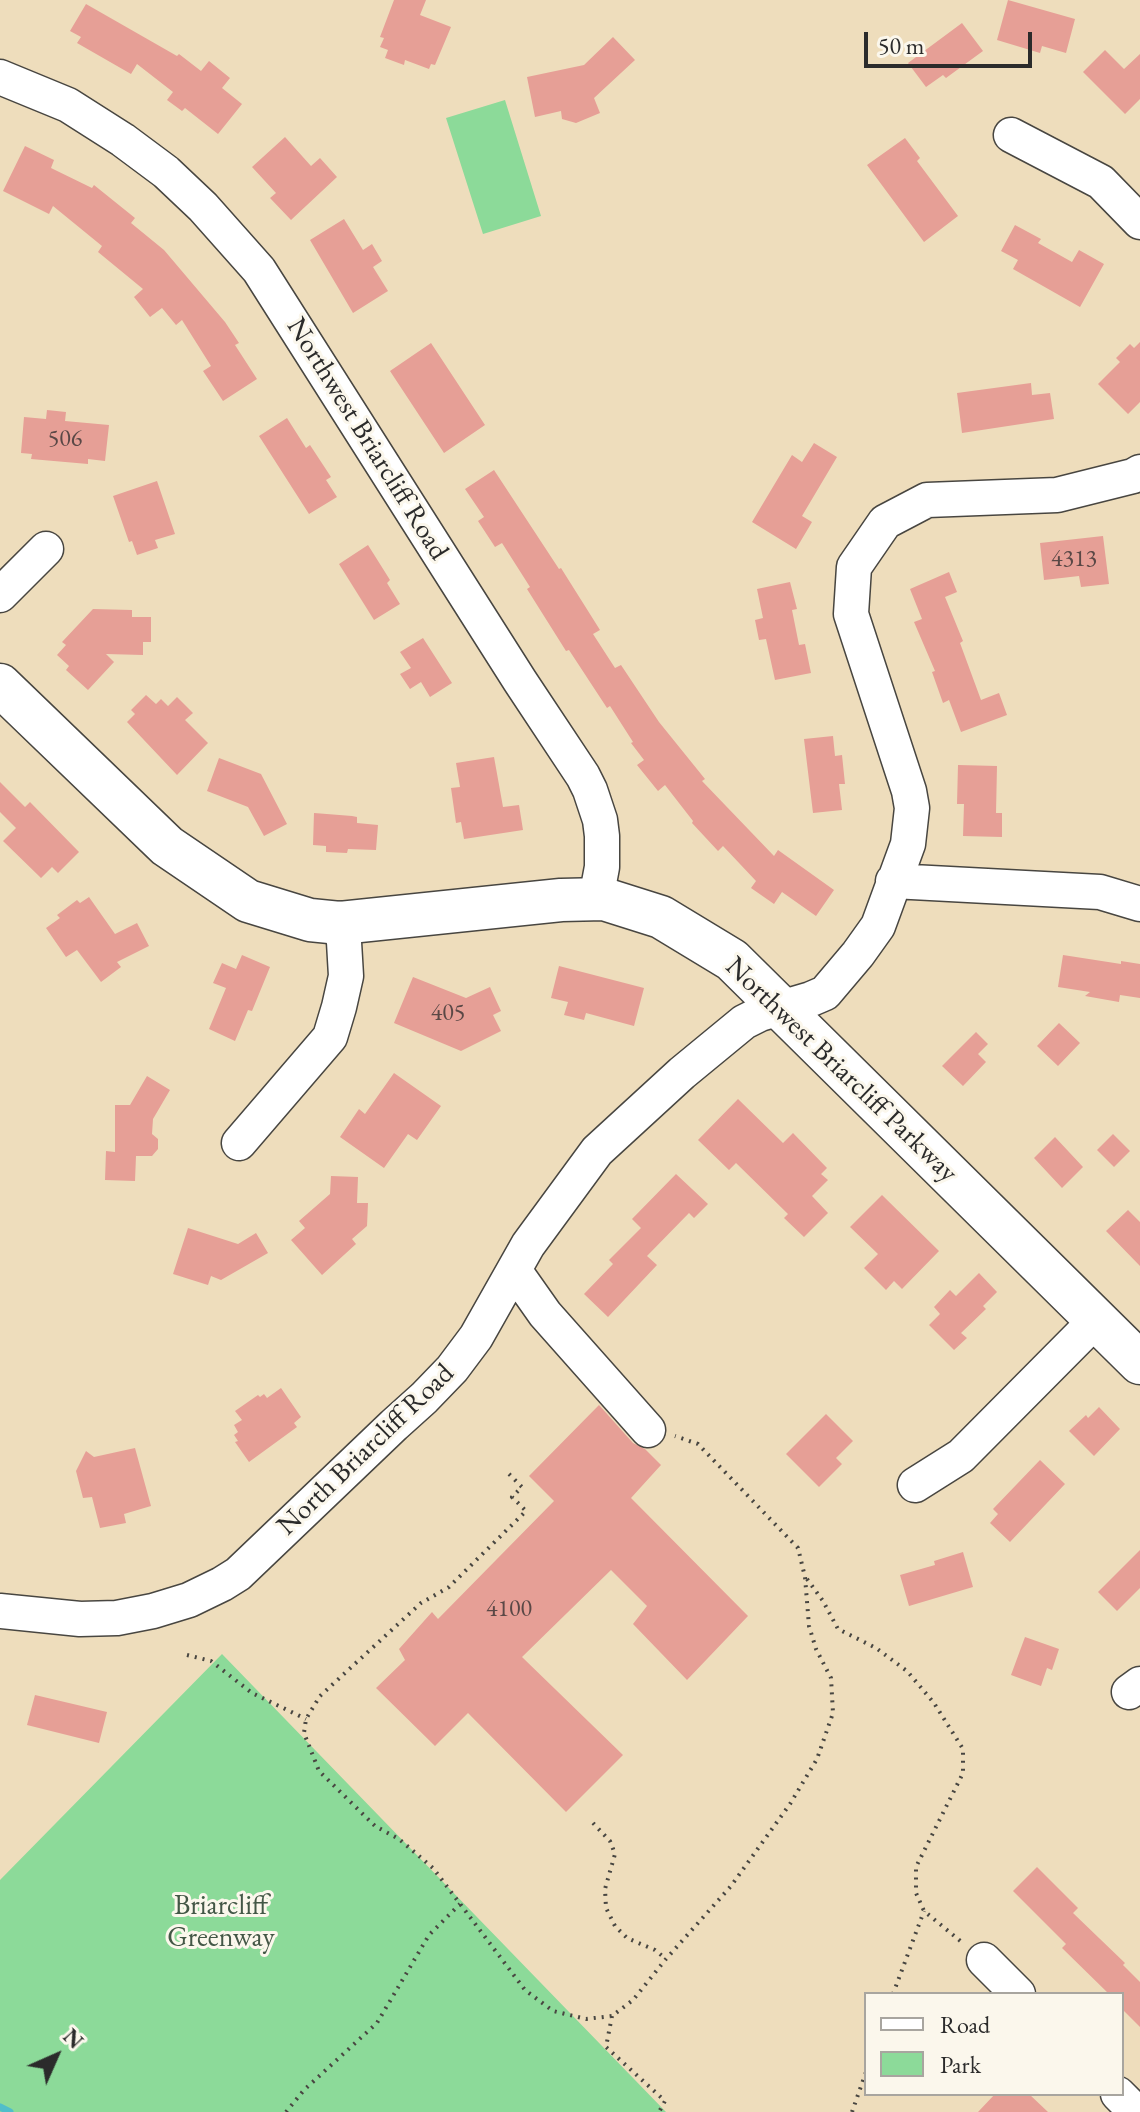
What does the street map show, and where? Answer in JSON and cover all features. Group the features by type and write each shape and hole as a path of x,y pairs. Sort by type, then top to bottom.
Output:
{"main road":[{"name":"Northwest Briarcliff Parkway","path":"0,685 167,846 248,901 310,920 340,923 561,900 604,899 661,917 732,960 1140,1363"}],"street":[{"name":"Northwest Briarcliff Road","path":"0,77 68,105 166,172 203,207 259,270 583,776 600,820 602,867 599,883 604,899"},
{"path":"1011,135 1101,182 1140,222"},
{"name":"North Briarcliff Road","path":"0,1611 80,1619 117,1618 189,1600 238,1574 424,1398 452,1369 476,1337 528,1245 597,1151 682,1073 744,1022 825,993 878,926 908,844 912,808 851,614 854,567 885,522 927,500 1057,495 1140,472"},
{"path":"0,595 46,549"},
{"path":"893,881 1100,892 1140,904"},
{"path":"239,1143 330,1037 346,976 340,923"},
{"path":"514,1270 545,1314 659,1432"},
{"path":"915,1485 961,1456 1097,1319"},
{"path":"978,1956 1016,1992"},
{"path":"1120,2096 1136,2112"}],"path":[{"path":"509,1474 522,1487 512,1497 526,1511 449,1587 421,1603 320,1696 306,1719 304,1733 319,1771 375,1826 399,1839 433,1868 525,1990 553,2011 586,2019 612,2016 633,2000 731,1886 790,1804 817,1759 833,1713 831,1678 816,1649 809,1626 805,1577 798,1548 698,1444 659,1432"},
{"path":"805,1577 838,1629 876,1648 907,1671 934,1703 963,1749 963,1773 916,1867 916,1893 924,1911 978,1956"},
{"path":"187,1655 211,1661 252,1693 306,1719"},
{"path":"593,1823 610,1841 615,1854 605,1889 606,1908 615,1926 627,1938 655,1950 666,1959"},
{"path":"286,2112 304,2090 377,2023 429,1935 461,1904"},
{"path":"894,1992 924,1911"},
{"path":"612,2016 606,2047 665,2101 659,2112"},
{"path":"852,2112 864,2078"}],"green space":[{"path":"505,100 541,216 483,234 446,118"},
{"name":"Briarcliff Greenway","path":"222,1654 666,2112 0,2112 0,1880"}],"building":[{"path":"394,0 426,0 420,15 451,27 435,65 431,64 429,69 405,60 404,65 385,58 388,50 380,47 384,38 380,37"},
{"path":"1008,0 1075,19 1066,53 1042,46 1040,53 997,40"},
{"path":"86,4 177,56 179,54 201,71 209,61 230,78 222,88 242,104 218,134 185,108 182,111 167,100 173,92 137,64 131,74 77,43 81,37 70,31"},
{"path":"962,23 983,51 946,78 943,75 926,87 908,63"},
{"path":"613,37 635,60 594,98 600,113 576,123 562,119 561,111 535,117 527,77 584,65"},
{"path":"1105,50 1124,69 1140,54 1140,99 1125,114 1083,72"},
{"path":"285,137 311,166 320,158 337,177 291,220 270,198 276,193 252,167"},
{"path":"905,138 920,158 917,161 958,216 924,242 867,165"},
{"path":"25,146 54,160 51,168 92,188 94,185 135,218 131,223 164,250 225,322 239,343 235,345 257,379 223,401 203,371 211,366 182,320 176,325 162,308 150,317 134,297 143,289 98,252 102,246 53,206 49,214 3,191"},
{"path":"344,219 363,250 372,244 382,261 373,267 388,291 353,313 310,240"},
{"path":"1015,225 1041,239 1038,243 1072,262 1079,250 1104,264 1080,307 1013,269 1018,260 1001,251"},
{"path":"1140,342 1140,402 1128,414 1098,384 1120,362 1116,358 1130,344 1134,348"},
{"path":"431,343 485,425 444,453 390,371"},
{"path":"1031,383 1032,395 1050,393 1054,419 962,433 957,393"},
{"path":"47,410 66,412 65,421 109,425 105,461 88,459 88,464 31,459 32,454 21,453 24,417 46,419"},
{"path":"287,418 306,448 310,445 331,477 326,480 337,497 309,514 259,436"},
{"path":"814,443 837,457 802,516 812,522 796,549 752,522 792,455 802,462"},
{"path":"494,470 600,630 593,634 615,668 621,665 659,722 705,779 702,781 774,856 778,850 834,890 816,916 782,892 774,904 751,888 756,881 723,846 718,851 692,823 665,785 658,791 637,765 644,760 610,706 607,708 569,650 566,651 502,543 495,547 478,521 484,517 465,489"},
{"path":"157,481 175,534 155,540 158,548 137,555 132,541 129,542 113,496"},
{"path":"1103,536 1109,584 1081,587 1079,576 1044,580 1040,543"},
{"path":"368,545 390,580 387,583 400,604 374,620 339,564"},
{"path":"949,572 957,592 945,597 963,641 960,643 981,700 999,693 1007,715 961,732 949,700 943,703 932,672 935,671 914,622 922,619 910,589"},
{"path":"790,582 797,609 792,610 799,645 805,644 811,673 775,680 766,639 759,640 755,620 763,618 757,589"},
{"path":"93,609 132,610 132,617 151,617 151,642 143,642 143,655 106,654 114,662 88,690 66,670 69,666 57,655 66,645 62,642"},
{"path":"423,638 452,683 430,697 421,682 410,689 400,674 411,668 400,652"},
{"path":"146,695 156,704 161,699 168,706 177,697 193,713 185,720 208,743 177,775 127,722 135,714 131,710"},
{"path":"833,736 835,756 842,755 845,784 839,784 842,810 813,813 804,739"},
{"path":"494,757 503,807 519,805 523,830 464,839 461,822 456,823 451,788 460,787 456,763"},
{"path":"219,758 261,774 287,824 264,836 248,807 207,791"},
{"path":"958,765 997,766 996,813 1002,813 1002,837 963,836 964,804 957,804"},
{"path":"0,782 25,807 30,802 79,852 58,873 52,867 41,878 3,841 16,828 0,812"},
{"path":"314,813 352,816 357,817 357,823 378,825 376,850 326,852 326,846 313,845"},
{"path":"89,897 115,934 137,923 149,946 117,962 121,967 101,982 77,950 66,957 46,928 77,900 80,903"},
{"path":"242,955 270,967 252,1011 248,1010 235,1041 209,1029 226,988 213,983 222,963 236,969"},
{"path":"1063,955 1140,964 1140,998 1120,995 1119,1002 1085,996 1090,992 1058,987"},
{"path":"559,966 644,988 634,1026 586,1013 584,1020 564,1015 568,1002 551,998"},
{"path":"413,977 466,998 490,987 501,1011 493,1015 501,1031 461,1051 394,1023"},
{"path":"1059,1023 1080,1043 1058,1066 1037,1046"},
{"path":"976,1032 988,1044 978,1054 986,1062 963,1086 942,1066"},
{"path":"394,1073 441,1106 417,1140 408,1134 384,1168 340,1137 359,1109 365,1114"},
{"path":"147,1076 170,1090 153,1119 152,1134 158,1139 158,1149 152,1156 136,1156 135,1181 105,1180 106,1151 115,1152 115,1105 130,1105"},
{"path":"738,1099 783,1143 793,1133 827,1168 821,1174 828,1180 812,1196 828,1213 804,1237 784,1218 788,1214 736,1163 729,1170 698,1140"},
{"path":"1113,1134 1130,1151 1114,1167 1097,1150"},
{"path":"1055,1137 1083,1167 1062,1188 1034,1158"},
{"path":"676,1174 708,1204 694,1218 689,1213 647,1256 657,1265 608,1317 584,1294 613,1264 609,1260 641,1228 632,1219"},
{"path":"331,1176 358,1177 357,1203 368,1203 367,1226 352,1239 356,1244 322,1275 291,1240 305,1228 299,1221 330,1194"},
{"path":"882,1195 939,1251 902,1289 894,1281 886,1290 864,1268 878,1254 850,1227"},
{"path":"1128,1210 1140,1222 1140,1266 1106,1231"},
{"path":"188,1228 238,1244 256,1233 268,1253 221,1280 211,1276 208,1285 173,1274"},
{"path":"979,1273 997,1292 983,1306 986,1309 961,1333 967,1338 954,1350 929,1325 940,1314 934,1307 950,1290 956,1296"},
{"path":"281,1388 301,1417 294,1423 297,1427 249,1462 235,1442 238,1441 234,1435 238,1432 234,1425 242,1420 235,1411 258,1395 264,1394 267,1398"},
{"path":"599,1405 633,1443 645,1449 661,1465 631,1498 748,1616 687,1680 633,1624 647,1606 611,1570 522,1657 623,1755 566,1812 468,1713 435,1746 376,1688 405,1660 399,1649 432,1612 438,1619 554,1501 529,1476"},
{"path":"1099,1407 1120,1429 1094,1456 1069,1431"},
{"path":"826,1414 853,1441 836,1458 842,1464 819,1487 786,1454"},
{"path":"135,1448 151,1506 124,1514 126,1523 100,1528 92,1497 83,1498 76,1471 86,1451 94,1457"},
{"path":"1040,1460 1065,1484 1010,1542 990,1523 998,1514 993,1509"},
{"path":"1140,1550 1140,1588 1117,1611 1098,1592"},
{"path":"963,1552 973,1587 909,1606 900,1575 935,1565 934,1561"},
{"path":"1025,1637 1059,1649 1052,1670 1047,1668 1041,1686 1011,1675"},
{"path":"35,1695 107,1712 99,1743 27,1725"},
{"path":"1037,1867 1078,1908 1073,1913 1125,1963 1123,1965 1140,1982 1140,2027 1124,2011 1124,1992 1107,1992 1062,1948 1066,1944 1013,1891"},
{"path":"993,2096 1031,2096 1048,2112 978,2112"}],"waterway":[{"path":"0,2107 10,2112"}]}
